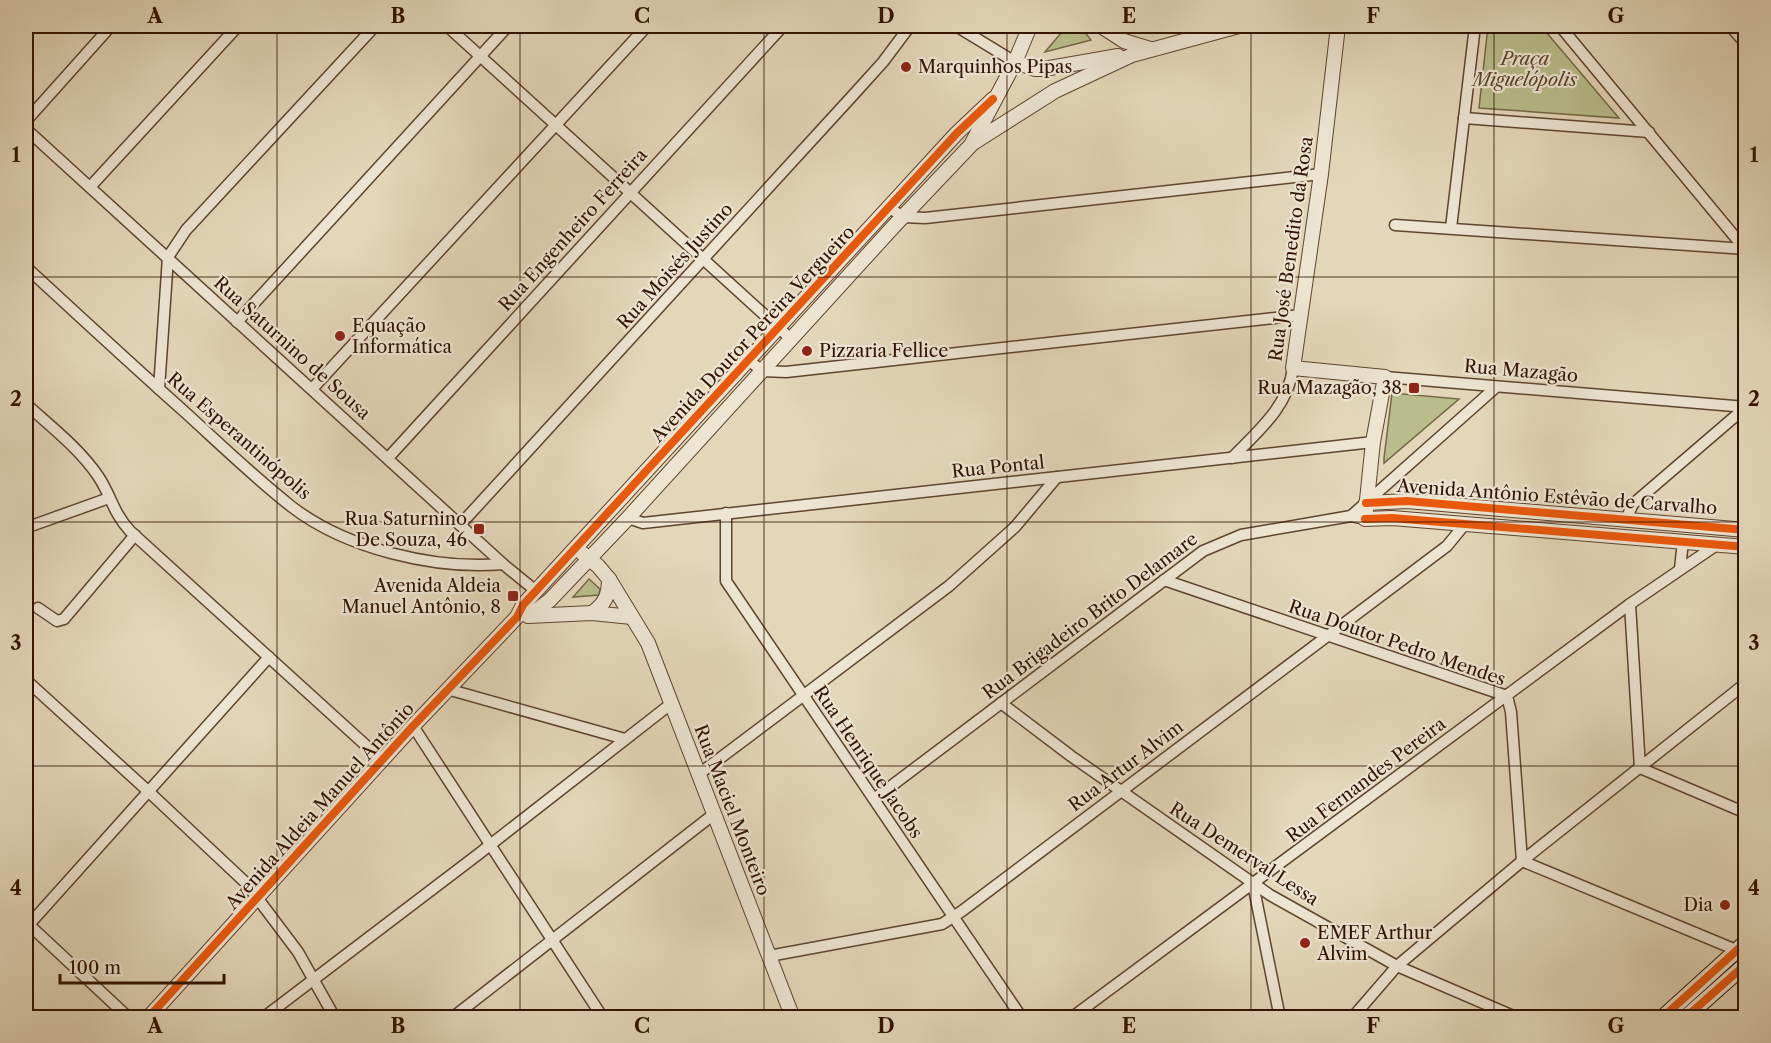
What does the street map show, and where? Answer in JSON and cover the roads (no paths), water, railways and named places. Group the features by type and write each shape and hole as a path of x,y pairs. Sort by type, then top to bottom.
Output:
{"main road":[{"path":"1662,1017 1742,949"},
{"path":"1685,1017 1746,964"}],"street":[{"path":"26,121 111,26"},
{"path":"90,187 238,26"},
{"path":"159,389 168,257 186,230 375,26"},
{"path":"447,26 791,339"},
{"path":"237,322 508,26"},
{"path":"312,389 646,26"},
{"name":"Rua Engenheiro Ferreira","path":"388,458 783,26"},
{"name":"Rua Moisés Justino","path":"460,525 876,70 910,26"},
{"path":"956,26 1015,62 1031,28"},
{"path":"1101,26 1124,41 1150,49"},
{"name":"Avenida Doutor Pereira Vergueiro","path":"550,600 971,145 1025,108 1055,91 1132,55 1239,26"},
{"name":"Rua José Benedito da Rosa","path":"1232,458 1268,424 1288,388 1293,369 1321,174 1338,26"},
{"path":"1451,228 1474,26"},
{"path":"1560,26 1745,249"},
{"path":"1730,26 1746,44"},
{"name":"Avenida Doutor Pereira Vergueiro","path":"971,145 993,99 1015,62 1035,69 1044,69 1132,55"},
{"name":"Avenida Doutor Pereira Vergueiro","path":"536,591 957,133 993,99"},
{"path":"1464,118 1649,132"},
{"name":"Rua Saturnino de Sousa","path":"26,129 503,564 536,591"},
{"path":"890,208 903,217 925,218 1321,174"},
{"path":"1395,225 1745,249"},
{"name":"Rua Esperantinópolis","path":"26,267 294,508 317,522 371,547 459,566 503,564"},
{"path":"749,361 763,371 798,371 1301,315"},
{"name":"Rua Mazagão","path":"1293,369 1495,388 1746,407"},
{"path":"1365,519 1373,442 1386,377"},
{"path":"1351,516 1495,388"},
{"path":"26,404 87,462 103,483 120,521 382,760"},
{"path":"1626,519 1633,504 1746,407"},
{"name":"Rua Pontal","path":"628,518 643,523 1373,442"},
{"path":"699,774 949,586 1015,527 1057,477"},
{"path":"26,526 109,498"},
{"name":"Avenida Antônio Estêvão de Carvalho","path":"1366,503 1407,501 1626,519 1746,532"},
{"name":"Rua Henrique Jacobs","path":"726,513 726,581 1022,1017"},
{"name":"Rua Brigadeiro Brito Delamare","path":"874,799 1203,551 1241,535 1351,516 1365,519"},
{"name":"Avenida Antônio Estêvão de Carvalho","path":"1365,519 1392,518 1746,546"},
{"name":"Rua Artur Alvim","path":"769,956 942,924 1447,546 1465,524"},
{"path":"1720,544 1728,536 1724,528"},
{"path":"1746,532 1743,537 1746,546"},
{"path":"38,608 57,621 64,619 135,535"},
{"path":"1680,569 1683,541"},
{"name":"Rua Fernandes Pereira","path":"1071,1017 1630,603 1720,544"},
{"name":"Rua Maciel Monteiro","path":"577,548 609,579 648,643 793,1017"},
{"path":"587,613 604,602 608,595 609,579"},
{"name":"Rua Doutor Pedro Mendes","path":"1164,580 1507,696 1511,712 1522,861"},
{"path":"536,591 550,600 587,613"},
{"name":"Avenida Aldeia Manuel Antônio","path":"523,617 523,605 536,591"},
{"name":"Avenida Aldeia Manuel Antônio","path":"148,1017 447,689 523,617 550,600"},
{"path":"1630,603 1640,768"},
{"path":"523,617 587,613 632,617"},
{"path":"129,1017 26,925 269,657"},
{"path":"26,680 233,870 258,897 314,978 336,1017"},
{"path":"1352,1017 1397,966 1522,861 1744,686"},
{"path":"447,689 625,739"},
{"path":"263,1017 490,845 672,703"},
{"name":"Rua Demerval Lessa","path":"1001,704 1253,884 1397,966 1518,1017"},
{"path":"413,726 603,1017"},
{"path":"1640,768 1746,813"},
{"path":"452,1017 465,1013 553,940 714,814"},
{"path":"1522,861 1742,949"},
{"path":"1253,884 1280,1017"}],"place":[{"name":"Marquinhos Pipas","path":"906,67"},
{"name":"Equação Informática","path":"340,336"},
{"name":"Pizzaria Fellice","path":"807,351"},
{"name":"Rua Mazagão, 38","path":"1414,388"},
{"name":"Rua Saturnino De Souza, 46","path":"479,529"},
{"name":"Avenida Aldeia Manuel Antônio, 8","path":"513,596"},
{"name":"Dia","path":"1725,905"},
{"name":"EMEF Arthur Alvim","path":"1305,943"}],"park label":[{"name":"Praça Miguelópolis","path":"1525,69"}]}
